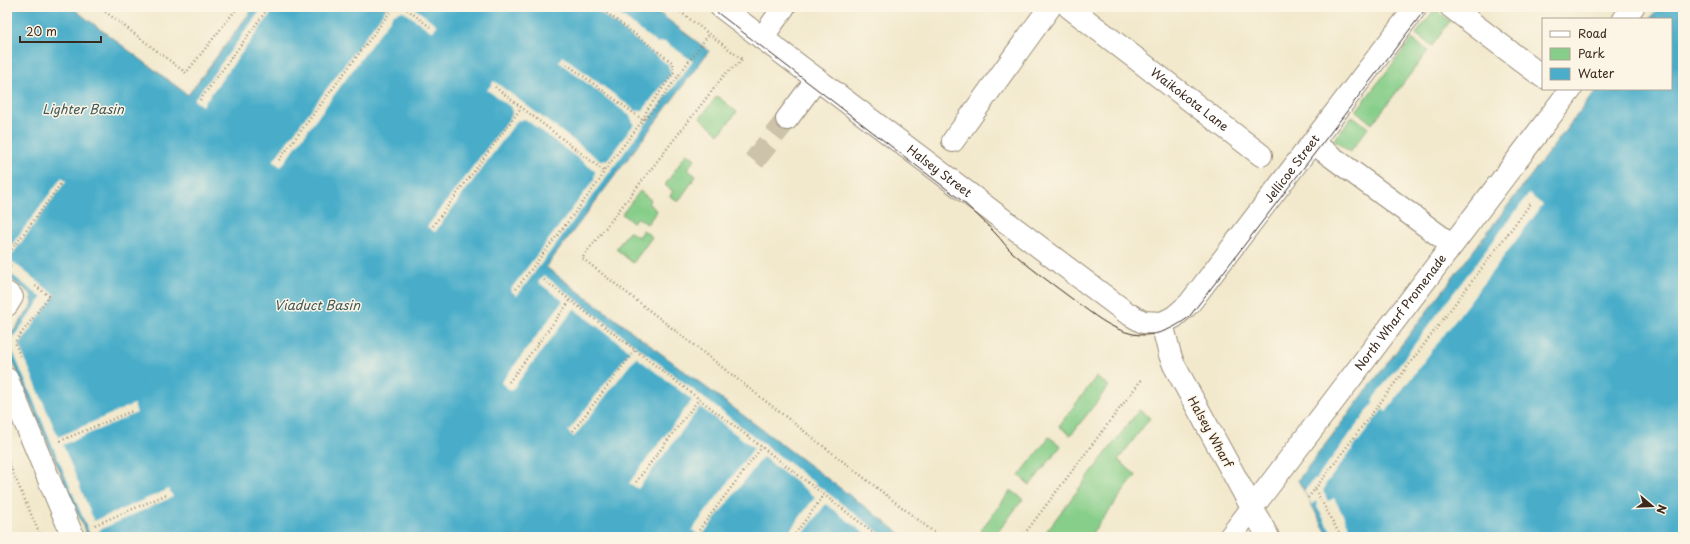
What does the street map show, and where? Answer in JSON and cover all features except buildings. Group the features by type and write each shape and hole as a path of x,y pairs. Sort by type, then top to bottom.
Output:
{"street":[{"name":"Halsey Street","path":"721,7 1127,313 1143,322 1162,323"},
{"path":"762,38 784,7"},
{"name":"Waikokota Lane","path":"1069,7 1123,39 1261,155"},
{"name":"Jellicoe Street","path":"1162,323 1174,318 1189,304 1416,7"},
{"path":"1451,7 1542,77"},
{"path":"1625,18 1633,7"},
{"path":"953,141 1042,14"},
{"path":"787,119 817,79"},
{"name":"North Wharf Promenade","path":"1230,537 1452,245 1565,91"},
{"path":"1313,143 1452,245"},
{"path":"7,293 12,297 7,305"},
{"name":"Halsey Wharf","path":"1162,323 1174,365 1268,537"},
{"path":"7,378 74,537"}],"path":[{"path":"99,7 186,73 238,7"},
{"path":"200,100 269,7"},
{"path":"279,160 394,7"},
{"path":"404,7 430,26"},
{"path":"600,7 673,63 674,72 647,110 643,120"},
{"path":"674,7 743,60 725,74 582,258 940,537"},
{"path":"516,290 600,180 604,171 643,120 651,112 709,34"},
{"path":"564,62 643,120"},
{"path":"495,87 604,171"},
{"path":"433,226 521,108"},
{"path":"7,256 62,182"},
{"path":"1308,498 1531,203"},
{"path":"7,264 13,269"},
{"path":"544,280 879,537"},
{"path":"22,362 15,342 49,296 31,282"},
{"path":"509,382 570,300"},
{"path":"573,431 635,350"},
{"path":"1022,537 1142,379"},
{"path":"636,482 699,399"},
{"path":"56,442 132,411"},
{"path":"699,530 762,447"},
{"path":"7,459 41,537"},
{"path":"1315,489 1341,537"},
{"path":"94,531 92,526 168,494"},
{"path":"793,537 824,495"}],"green space":[{"path":"1435,9 1450,21 1432,46 1416,34"},
{"path":"1412,39 1428,51 1372,124 1356,111"},
{"path":"717,96 737,112 719,134 700,118"},
{"path":"1353,116 1368,128 1350,152 1334,140"},
{"path":"687,153 695,159 687,169 696,176 678,202 670,196 673,191 665,185"},
{"path":"640,191 651,200 648,203 657,211 647,224 637,217 633,223 622,214"},
{"path":"643,230 652,237 633,263 616,249 629,231 638,237"},
{"path":"1096,377 1109,386 1071,435 1059,426"},
{"path":"1139,410 1150,418 1118,460 1136,475 1089,537 1042,537"},
{"path":"1049,437 1061,446 1030,485 1019,476"},
{"path":"1011,490 1023,499 994,537 990,537 981,530"}],"water":[{"name":"Viaduct Basin","path":"7,7 71,7 188,95 254,7 651,7 709,51 546,267 905,537 88,537 7,347 8,339 33,304 31,294 7,276"},
{"path":"1660,7 1683,7 1683,537 1329,537 1298,480 1596,90 1672,90 1672,18 1651,18"}],"pier":[{"path":"263,7 276,7 202,106 194,100"},
{"path":"386,7 413,7 437,25 432,32 403,11 394,14 281,167 273,161"},
{"path":"593,7 610,7 657,43 665,42 693,61 517,296 510,290 594,180 595,171 525,119 517,121 435,232 427,227 512,115 512,108 487,90 494,81 601,161 607,160 634,124 630,116 559,62 563,56 636,111 643,110 671,74 668,65"},
{"path":"62,177 66,181 9,259 55,295 19,345 58,437 134,404 137,413 63,445 94,521 169,489 173,497 99,530 102,537 91,537 11,347 12,339 42,298 7,271 7,251"},
{"path":"1529,194 1543,205 1386,411 1383,409 1325,485 1326,486 1323,491 1328,501 1334,498 1355,537 1334,537 1317,507 1318,505 1316,501 1312,505 1304,491 1315,478 1316,479 1374,402 1372,400"},
{"path":"544,275 885,537 869,537 826,504 801,537 785,537 815,497 763,457 701,537 692,530 754,448 700,407 638,489 629,483 692,400 636,357 574,437 568,432 630,351 574,309 511,391 501,383 563,301 538,282"}],"tunnel":[{"path":"754,161 787,119"}],"tram line":[{"path":"710,7 961,200 988,225 1010,250 1027,265 1109,325 1125,332 1141,335 1163,332 1189,317 1427,7"}],"water label":[{"name":"Lighter Basin","path":"83,109"}]}
